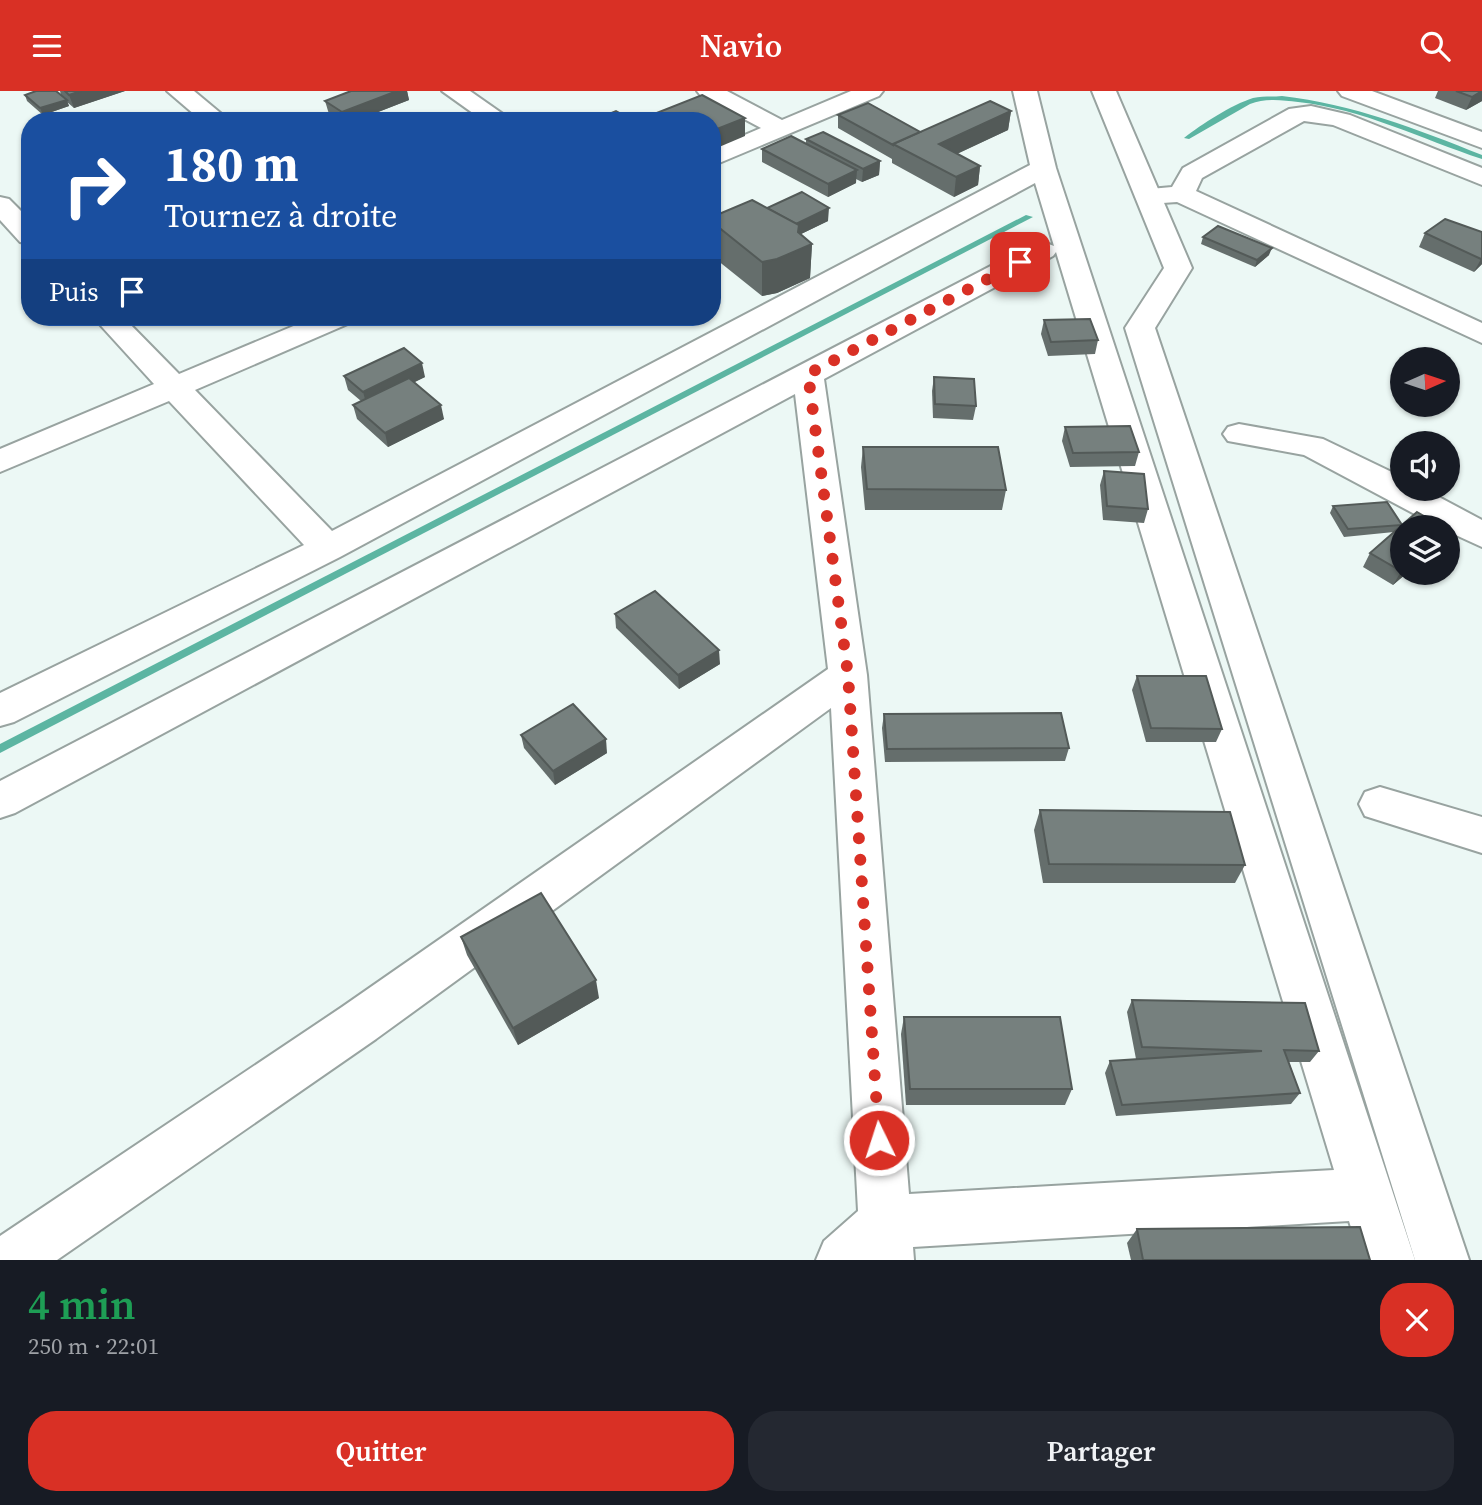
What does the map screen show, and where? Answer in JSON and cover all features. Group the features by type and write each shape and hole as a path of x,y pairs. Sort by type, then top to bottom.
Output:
{"main road":[{"path":"179,91 206,112"},
{"path":"454,91 487,112"},
{"path":"709,91 781,129"},
{"path":"721,154 870,91"},
{"path":"1025,91 1043,168 1388,1260"},
{"path":"1104,91 1178,268 1140,328 1442,1260"},
{"path":"1350,91 1482,141"},
{"path":"1181,194 1192,173 1298,114 1311,113 1341,120 1482,177"},
{"path":"0,711 328,548 1043,168"},
{"path":"1148,196 1181,194 1482,334"},
{"path":"0,205 21,227"},
{"path":"0,801 1043,250"},
{"path":"116,326 328,548"},
{"path":"0,461 319,326"},
{"path":"808,374 848,675 886,1241"},
{"path":"1240,434 1311,446 1341,459 1482,534"},
{"path":"12,1260 359,1023 848,675"},
{"path":"1380,804 1482,835"},
{"path":"843,1260 886,1241 1368,1194"}],"building":[{"path":"36,91 56,91 67,100 40,108 25,95"},
{"path":"65,91 81,91 69,95"},
{"path":"351,91 397,91 342,112 325,101"},
{"path":"1456,91 1482,91 1472,97"},
{"path":"702,95 745,118 721,127 721,112 659,112"},
{"path":"990,101 1011,111 939,144 980,166 956,177 893,144"},
{"path":"868,103 920,132 893,145 838,115"},
{"path":"823,132 880,161 863,169 806,139"},
{"path":"791,136 857,170 828,184 762,149"},
{"path":"802,192 829,208 796,224 767,208"},
{"path":"752,200 799,225 798,232 812,244 777,259 762,262 721,229 721,213"},
{"path":"1445,219 1482,232 1481,259 1425,233"},
{"path":"1218,226 1272,248 1257,260 1203,237"},
{"path":"1090,319 1098,340 1051,342 1044,320"},
{"path":"404,348 422,363 363,392 344,376"},
{"path":"934,377 974,379 976,406 935,404"},
{"path":"409,378 441,405 385,433 353,405"},
{"path":"1130,426 1139,452 1073,453 1065,427"},
{"path":"863,447 998,447 1006,490 867,489"},
{"path":"1104,471 1144,474 1148,509 1107,506"},
{"path":"1387,502 1395,515 1390,515 1390,526 1348,529 1333,506"},
{"path":"1390,536 1390,565 1370,553"},
{"path":"655,591 719,650 678,675 615,614"},
{"path":"1137,676 1206,676 1222,729 1151,728"},
{"path":"573,704 606,739 553,771 521,735"},
{"path":"1061,713 1069,748 887,749 884,714"},
{"path":"1040,810 1230,812 1245,865 1049,864"},
{"path":"541,893 596,980 513,1028 461,937"},
{"path":"1132,1000 1305,1003 1319,1051 1284,1050 1300,1093 1122,1105 1110,1061 1262,1051 1142,1047"},
{"path":"904,1017 1060,1017 1072,1089 910,1089"},
{"path":"1360,1227 1370,1260 1143,1260 1137,1229"}],"waterway":[{"path":"1187,138 1248,102 1282,98 1310,101 1371,116 1482,157"},
{"path":"0,749 1029,217"}],"route":[{"path":"879,1140 848,675 808,374 1020,262"}]}
